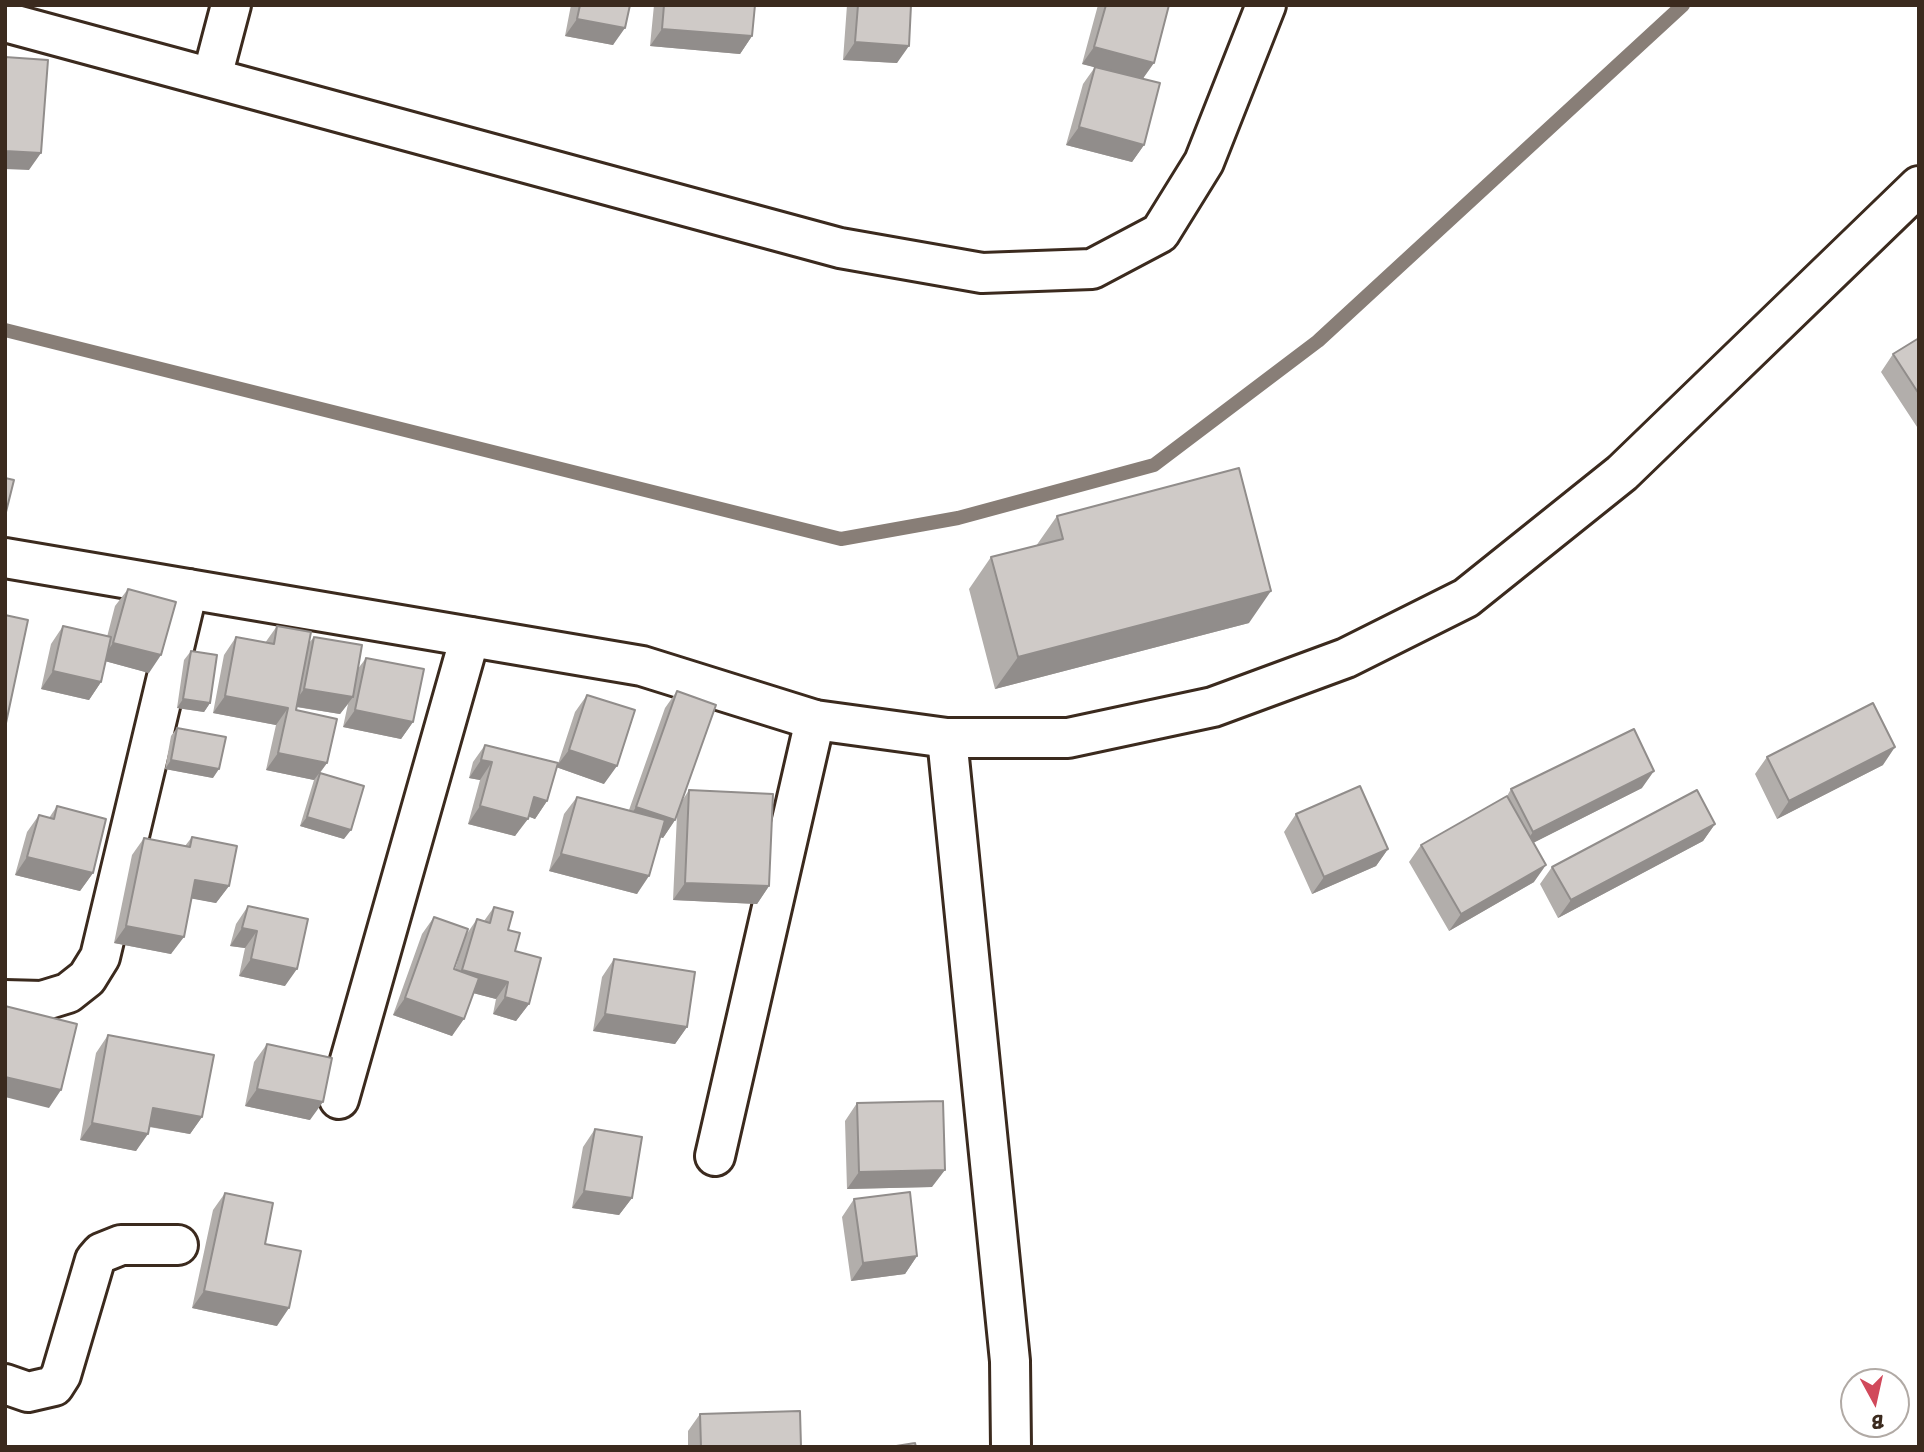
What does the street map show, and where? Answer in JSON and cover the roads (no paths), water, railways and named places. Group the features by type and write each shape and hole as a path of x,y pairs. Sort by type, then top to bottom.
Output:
{"street":[{"path":"212,77 231,5"},
{"path":"5,22 840,248 982,273 1092,269 1160,233 1204,162 1266,5"},
{"path":"5,558 642,666 815,720 947,738 1068,738 1213,707 1346,658 1466,598 1622,473 1919,186"},
{"path":"5,1000 42,1001 68,993 87,978 100,957 188,589"},
{"path":"339,1099 470,636"},
{"path":"715,1156 815,720"},
{"path":"947,738 1010,1360 1010,1447"},
{"path":"5,1384 28,1392 54,1386 61,1375 95,1260 101,1253 121,1245 178,1245"}],"waterway":[{"path":"5,330 841,539 958,518 1154,465 1318,341 1683,5"}]}
